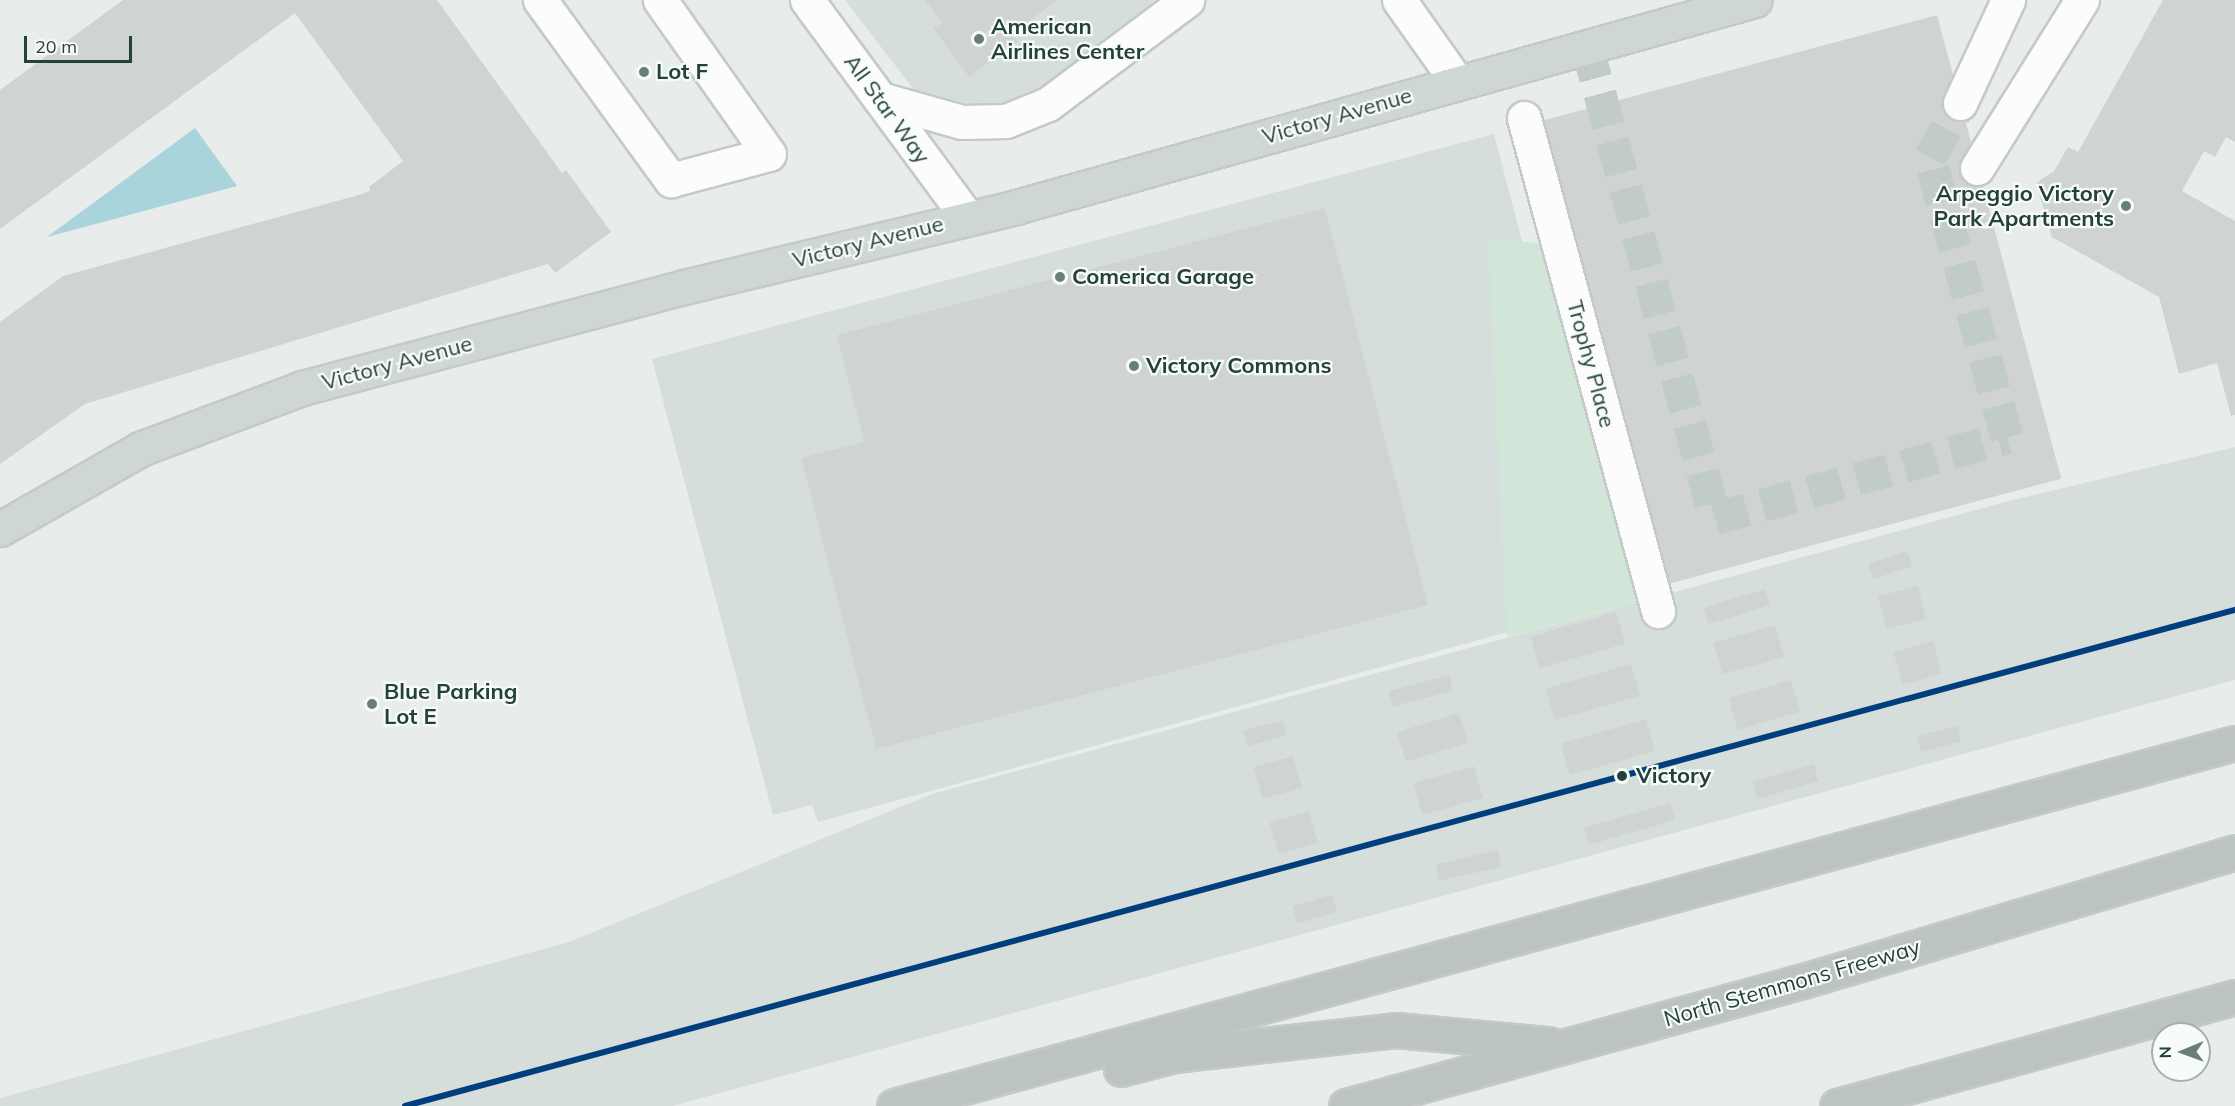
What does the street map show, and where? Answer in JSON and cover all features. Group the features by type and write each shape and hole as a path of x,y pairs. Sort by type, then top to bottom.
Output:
{"highway":[{"path":"894,1106 971,1097 2235,743"},
{"name":"North Stemmons Freeway","path":"1346,1106 1571,1047 1803,981 2235,852"},
{"path":"1837,1106 2235,997"},
{"path":"922,1106 1174,1056 1396,1029 1571,1047"}],"main road":[{"name":"Victory Avenue","path":"0,529 140,449 302,388 967,217 1755,0"}],"street":[{"path":"545,2 671,180 769,153 660,0"},
{"name":"All Star Way","path":"807,0 967,217"},
{"path":"880,99 962,122 1006,121 1048,104 1187,0"},
{"path":"1399,0 1457,82"},
{"path":"1960,103 2008,0"},
{"path":"1977,168 2082,0"},
{"name":"Trophy Place","path":"1524,118 1658,611"}],"shaded area":[{"path":"845,0 1154,0 1138,18 1031,100 988,109 914,90"},
{"path":"1494,134 1617,602 818,822 812,805 773,815 652,359"},
{"path":"2235,447 2235,680 672,1106 0,1106 0,1098 569,942 932,794 2009,501"}],"green space":[{"path":"1488,239 1552,244 1648,599 1507,637"}],"water":[{"path":"195,128 237,186 47,237"}],"building":[{"path":"123,0 437,0 562,173 566,170 611,232 555,273 548,264 85,404 0,464 0,322 63,276 370,191 369,187 403,161 295,13 0,229 0,90"},
{"name":"American Airlines Center","path":"925,0 1058,0 1011,34 1018,41 969,77 933,28 942,23"},
{"name":"Arpeggio Victory Park Apartments","path":"2163,0 2235,0 2235,142 2226,137 2215,157 2204,151 2182,191 2235,221 2235,415 2231,416 2217,363 2179,374 2159,297 2052,237 2036,183 2054,171 2068,147 2078,152"},
{"path":"1937,15 2061,479 1668,584 1544,120"},
{"path":"1325,208 1428,605 876,749 801,458 864,442 837,335"},
{"path":"1907,551 1912,566 1873,579 1868,564"},
{"path":"1918,586 1926,619 1886,629 1878,596"},
{"path":"1765,589 1770,605 1709,624 1704,608"},
{"path":"1616,612 1625,644 1540,668 1530,637"},
{"path":"1775,625 1784,657 1723,674 1713,643"},
{"path":"1933,641 1942,674 1902,684 1893,652"},
{"path":"1631,664 1640,696 1555,720 1545,689"},
{"path":"1449,675 1453,690 1392,707 1388,691"},
{"path":"1791,680 1800,712 1738,730 1729,698"},
{"path":"1459,713 1468,743 1406,762 1397,732"},
{"path":"1646,719 1655,751 1570,775 1560,744"},
{"path":"1283,720 1287,735 1248,746 1243,731"},
{"path":"1957,726 1961,742 1921,751 1917,736"},
{"path":"1293,756 1302,788 1263,799 1254,767"},
{"path":"1814,764 1819,781 1757,799 1752,782"},
{"path":"1474,766 1483,798 1423,815 1413,783"},
{"path":"1670,803 1675,820 1588,845 1583,828"},
{"path":"1309,811 1318,843 1279,854 1270,822"},
{"path":"1498,850 1502,867 1439,881 1436,864"},
{"path":"1332,895 1337,912 1298,924 1293,906"}],"tunnel":[{"path":"1587,46 1715,518 2007,437 1930,157 1960,103"}],"transit line":[{"path":"405,1106 2235,610"}],"place":[{"name":"American Airlines Center","path":"979,39"},
{"name":"Lot F","path":"644,72"},
{"name":"Arpeggio Victory Park Apartments","path":"2126,206"},
{"name":"Comerica Garage","path":"1060,277"},
{"name":"Victory Commons","path":"1134,366"},
{"name":"Blue Parking Lot E","path":"372,704"},
{"name":"Victory","path":"1622,776"}]}
